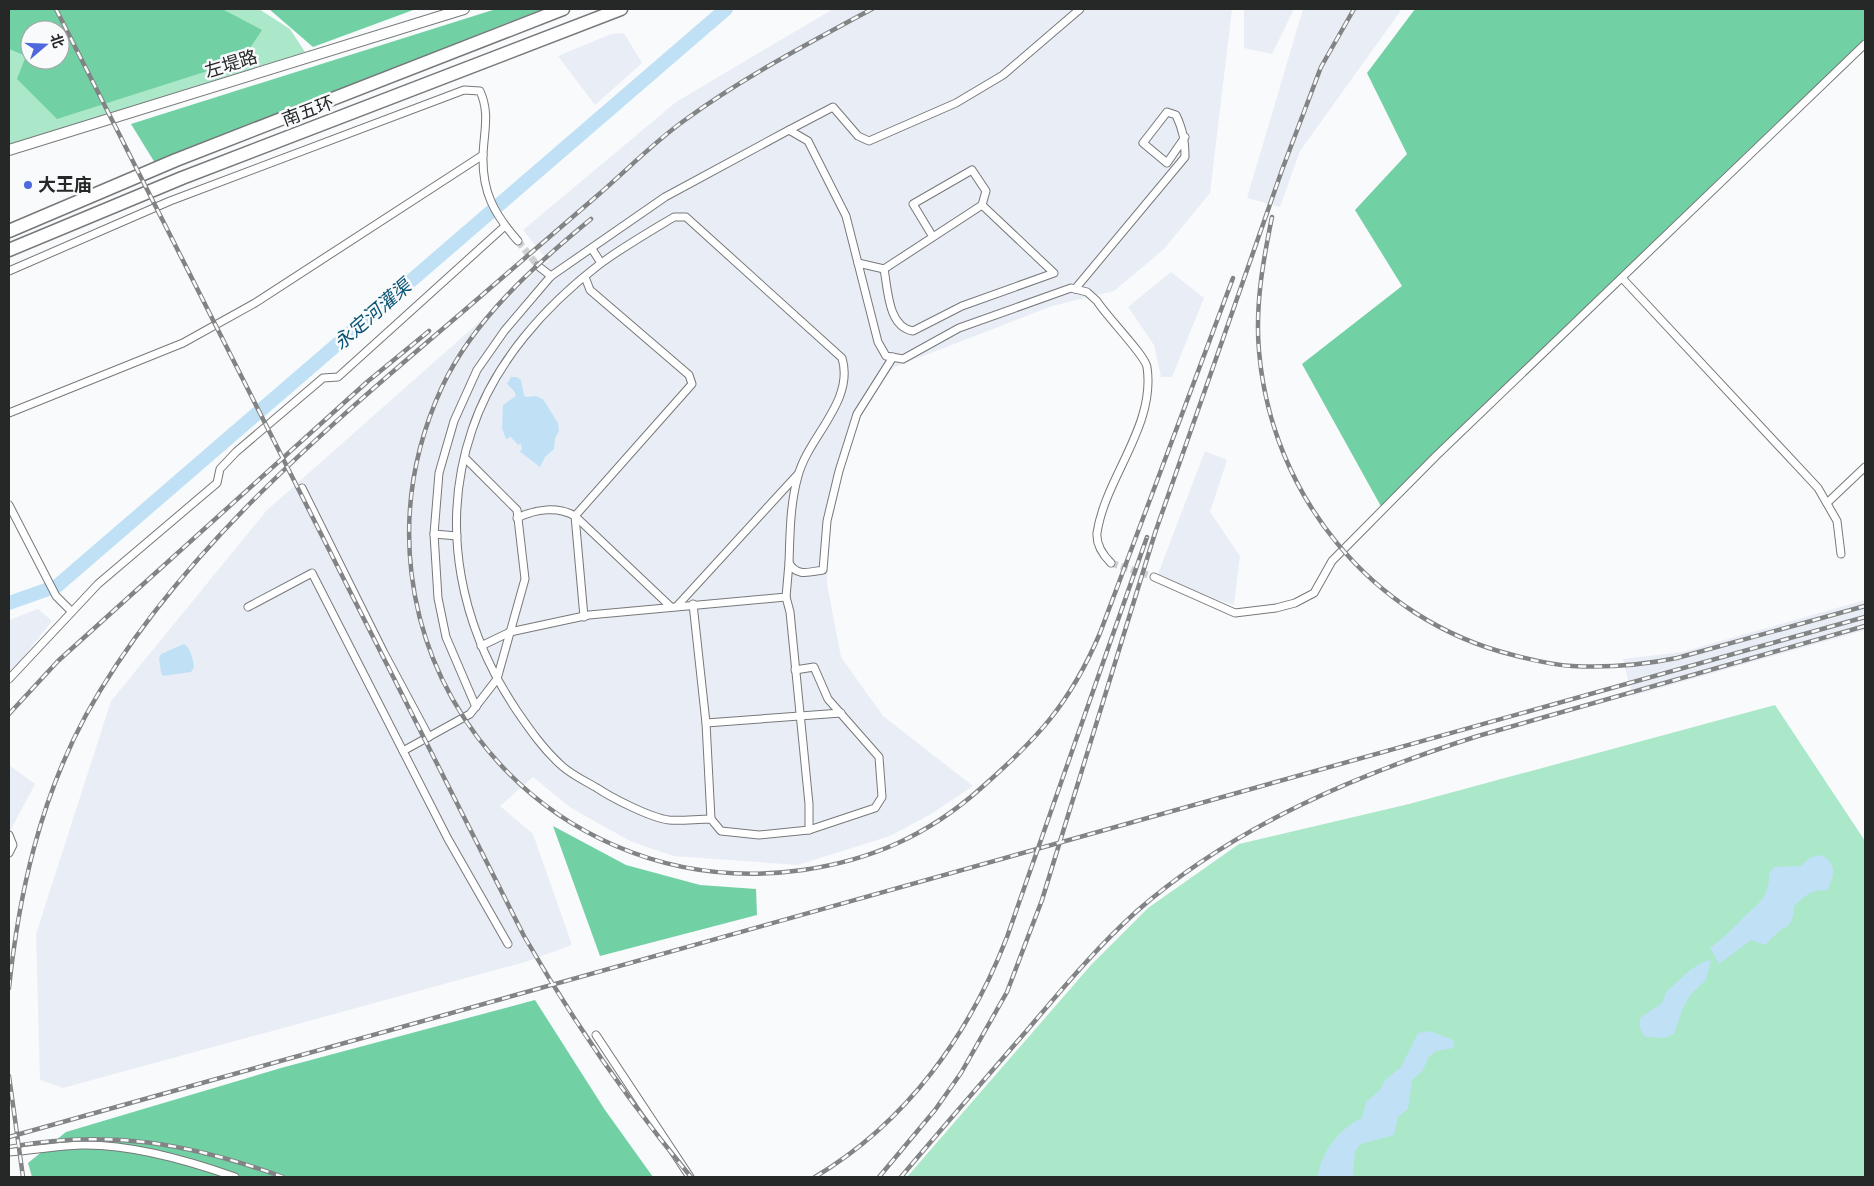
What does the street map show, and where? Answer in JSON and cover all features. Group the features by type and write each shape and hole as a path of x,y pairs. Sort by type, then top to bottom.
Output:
{"highway":[{"name":"南五环","path":"9,231 176,160 563,9"},
{"name":"南五环","path":"9,250 182,178 621,9"}],"main road":[{"name":"左堤路","path":"9,150 464,9"}],"street":[{"path":"476,708 446,637 438,598 434,534 439,473 454,421 477,370 505,330 551,276 665,197 833,107 858,136 869,141 956,103 1003,75 1080,9"},
{"path":"1154,578 1235,613 1257,612 1276,608 1295,603 1314,593 1332,561 1436,456 1865,44"},
{"path":"9,271 170,201 464,90 480,91 485,103 487,123 483,156 487,197 505,226 518,241"},
{"path":"1075,289 1185,157 1185,137 1176,115 1167,112 1143,143 1167,163 1185,137"},
{"path":"789,130 808,141 846,216 878,342 886,356 902,359 958,328 1028,302 1075,289 1087,292 1097,301 1147,365 1148,395 1130,450 1105,505 1097,535 1099,548 1111,563"},
{"path":"9,413 183,343 255,303 483,156"},
{"path":"858,263 884,270 982,205 986,191 972,170 913,204 933,237"},
{"path":"884,270 892,312 898,324 906,330 913,332 962,306 1054,273 982,205"},
{"path":"674,606 798,473 844,387 846,370 842,358 686,217 674,217 601,263 516,345 492,384 472,429 459,480 457,536 461,583 481,646 496,679 531,731 562,766 612,798 667,820 711,819"},
{"path":"9,680 98,584 217,483 220,469 236,452 323,378 338,377 505,226"},
{"path":"592,248 601,263"},
{"path":"538,266 551,276"},
{"path":"584,617 575,516 692,384 689,375 590,290 585,277"},
{"path":"1622,278 1818,488 1837,521 1841,554"},
{"path":"789,563 793,570 800,574 823,570 828,521 839,471 857,414 893,357"},
{"path":"403,751 470,714 476,708 496,679 525,580 516,510 464,458"},
{"path":"1827,503 1865,467"},
{"path":"798,473 792,503 786,597 790,612 809,804 809,830"},
{"path":"302,488 384,653 429,737"},
{"path":"9,505 56,596 71,611"},
{"path":"517,518 529,512 563,509 575,516 674,606"},
{"path":"434,534 457,536"},
{"path":"248,607 312,573 448,839 508,944"},
{"path":"481,646 510,632 584,617 693,604 786,597"},
{"path":"693,604 706,723 711,819 721,830 759,835 809,830 875,808 882,797 879,757 828,699 814,667 795,670"},
{"path":"706,723 841,713"},
{"path":"9,835 13,845 9,853"},
{"path":"596,1035 690,1177"},
{"path":"9,1152 82,1145 119,1147 214,1170 235,1177"}],"shaded area":[{"path":"833,9 1232,9 1210,193 1164,249 1114,291 1052,306 895,367 888,373 857,423 842,471 829,528 827,584 841,657 883,716 973,786 931,814 890,836 798,865 673,856 630,841 571,808 533,777 500,806 533,834 572,945 525,962 63,1088 40,1080 36,934 111,701 267,510 548,261 523,230 676,102"},
{"path":"1244,9 1294,9 1272,54 1244,48"},
{"path":"1303,9 1402,9 1300,151 1280,207 1247,198"},
{"path":"624,33 642,63 595,105 558,56 611,34"},
{"path":"1171,272 1204,298 1172,377 1161,377 1154,345 1128,307"},
{"path":"1205,451 1227,460 1210,512 1240,556 1234,605 1203,595 1158,574"},
{"path":"1865,600 1865,630 1632,696 1623,659 1682,652"},
{"path":"38,609 52,621 9,675 9,620"},
{"path":"9,765 35,784 9,833"}],"green space":[{"path":"9,9 259,9 290,29 305,52 9,145"},
{"path":"9,9 222,9 262,30 242,60 57,119 17,79 21,70 70,70 70,20 20,20 20,54 9,49"},
{"path":"269,9 416,9 313,47"},
{"path":"496,9 543,9 155,163 131,124"},
{"path":"1415,9 1865,9 1865,46 1383,510 1302,364 1402,286 1355,210 1407,154 1367,73"},
{"path":"1775,705 1865,841 1865,1177 907,1177 1091,965 1148,908 1239,844 1409,804"},
{"path":"553,826 626,865 700,885 756,889 757,915 600,956"},
{"path":"535,1000 605,1110 653,1177 32,1177 28,1163 66,1132 281,1068"}],"water":[{"path":"511,377 517,377 521,380 526,397 536,396 543,399 558,423 559,431 555,438 554,449 545,457 540,467 519,451 522,450 521,444 518,445 511,437 506,439 502,428 503,405 516,396 507,384"},
{"path":"184,644 190,651 192,658 194,667 191,672 163,676 159,658 161,654"},
{"path":"1821,855 1830,862 1833,870 1832,880 1827,890 1812,892 1794,906 1792,919 1788,926 1778,932 1765,945 1751,940 1719,964 1710,948 1731,931 1762,899 1769,881 1769,873 1774,867 1801,866 1811,857"},
{"path":"1711,960 1706,980 1691,994 1682,1010 1674,1034 1665,1038 1645,1037 1640,1029 1640,1018 1662,1003 1666,992 1690,970 1703,962"},
{"path":"1430,1031 1453,1040 1454,1048 1436,1051 1428,1058 1423,1070 1412,1080 1408,1109 1398,1117 1394,1135 1361,1144 1355,1151 1353,1177 1317,1177 1323,1158 1332,1142 1345,1129 1362,1118 1366,1102 1380,1090 1385,1080 1401,1067 1418,1033"}],"waterway":[{"name":"永定河灌渠","path":"9,603 57,586 726,9"}],"tunnel":[{"path":"518,241 538,266"},
{"path":"1111,563 1154,577"}],"railway":[{"path":"56,9 524,936 602,1060 691,1177"},
{"path":"9,988 19,917 34,848 56,780 70,747 86,715 122,657 162,602 207,549 254,499 304,451 662,137 707,104 753,75 872,9"},
{"path":"879,1177 935,1110 961,1073 1007,992 1042,900 1155,533 1282,170 1321,67 1354,9"},
{"path":"1272,217 1261,284 1258,334 1268,404 1284,454 1307,501 1338,544 1374,581 1416,613 1462,638 1513,655 1557,665 1598,667 1638,664 1677,658 1865,606"},
{"path":"591,219 527,275 488,316 455,362 442,387 413,481 412,573 434,660 477,736 538,800 615,846 704,870 803,870 828,866 876,852 898,843 940,820 980,789 1019,754 1064,700 1089,658 1233,278"},
{"path":"9,714 58,661 367,382 429,331"},
{"path":"815,1177 848,1155 906,1103 954,1042 974,1008 992,973 1007,937 1147,537"},
{"path":"9,1137 1865,617"},
{"path":"901,1177 1094,953 1122,925 1174,881 1214,853 1255,829 1298,806 1342,786 1432,751 1478,736 1865,626"},
{"path":"9,1076 23,1177"},
{"path":"9,1147 81,1139 148,1142 214,1155 283,1177"}],"place":[{"name":"大王庙","path":"28,185"}]}
